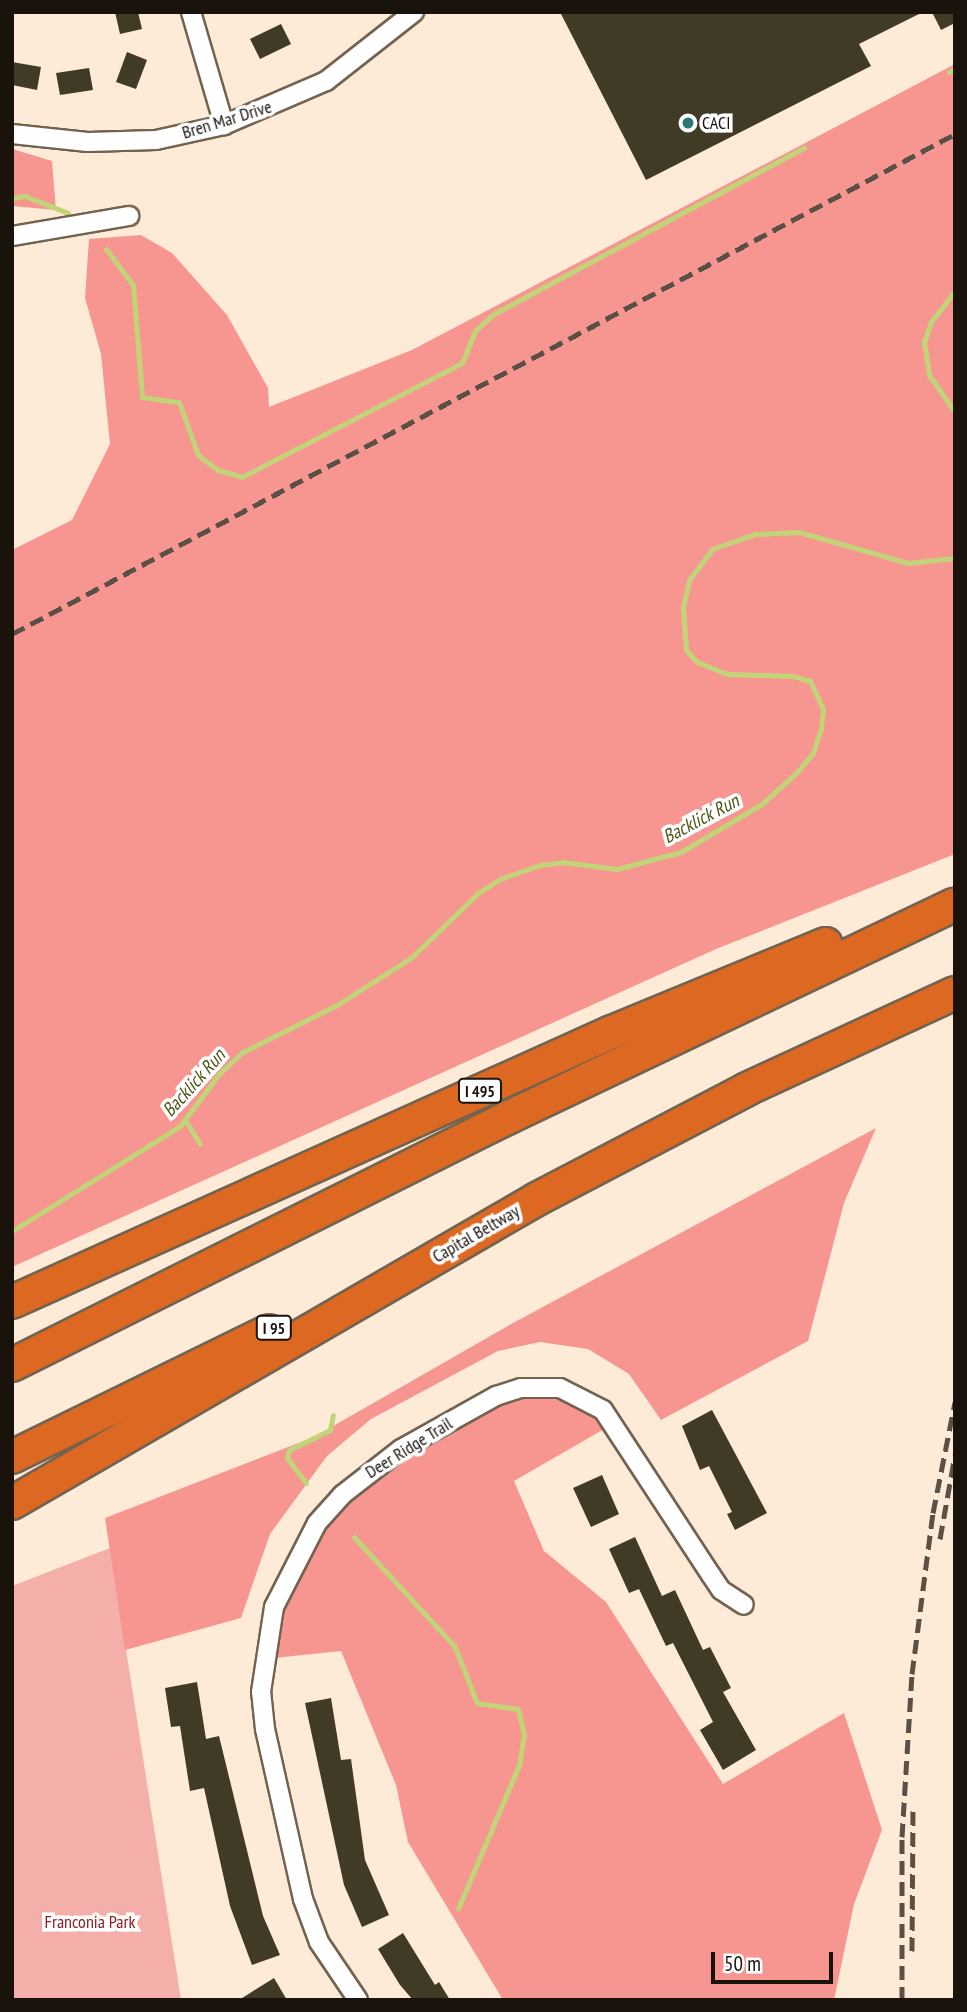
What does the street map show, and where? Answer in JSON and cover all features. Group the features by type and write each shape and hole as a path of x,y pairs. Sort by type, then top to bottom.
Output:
{"highway":[{"name":"I 495","path":"12,1301 706,991 955,896"},
{"path":"12,1364 268,1241 507,1118 955,904"},
{"name":"Capital Beltway","path":"12,1503 537,1199 759,1084 955,993"},
{"path":"12,1386 507,1118"},
{"name":"I 95","path":"12,1457 537,1199"}],"street":[{"path":"191,12 224,125"},
{"name":"Bren Mar Drive","path":"12,134 88,142 156,140 224,125 326,82 414,12"},
{"path":"12,236 128,216"},
{"name":"Deer Ridge Trail","path":"358,2000 319,1942 303,1899 265,1729 261,1692 274,1607 311,1533 342,1495 401,1449 496,1396 522,1388 560,1388 593,1402 615,1424 716,1583 744,1605"}],"green space":[{"name":"Franconia Park","path":"110,1548 181,2000 12,2000 12,1586"}],"shaded area":[{"path":"955,64 955,854 716,949 12,1267 12,550 72,520 110,444 101,354 85,298 89,239 141,235 172,253 227,315 268,388 269,407 412,350"},
{"path":"12,149 52,161 56,210 12,206"},
{"path":"876,1128 844,1203 808,1341 661,1420 629,1374 588,1349 540,1342 498,1351 371,1419 327,1456 270,1534 241,1618 125,1650 105,1518 314,1437 513,1323"},
{"path":"561,1381 586,1390 618,1421 514,1481 544,1551 606,1602 723,1784 844,1713 882,1830 854,1904 834,2000 503,2000 408,1842 396,1785 341,1651 274,1658 286,1593 311,1537 346,1491 514,1386"}],"building":[{"path":"115,12 138,12 142,29 120,34"},
{"name":"CACI","path":"560,12 923,12 859,44 871,66 646,180"},
{"path":"932,12 955,12 955,23 941,30"},
{"path":"281,24 291,44 260,59 250,39"},
{"path":"127,52 147,60 136,89 116,82"},
{"path":"12,62 41,67 37,90 12,85"},
{"path":"89,68 93,90 60,95 56,73"},
{"path":"712,1410 767,1513 735,1530 727,1514 732,1512 709,1466 700,1470 682,1426"},
{"path":"602,1475 619,1514 591,1527 573,1488"},
{"path":"635,1537 662,1596 675,1590 703,1650 710,1647 731,1688 723,1692 756,1750 723,1770 700,1730 713,1722 673,1643 666,1646 639,1589 629,1593 609,1549"},
{"path":"197,1682 206,1739 219,1736 263,1916 280,1955 252,1965 230,1906 204,1788 190,1791 180,1726 171,1727 165,1688"},
{"path":"331,1698 341,1760 351,1759 365,1860 389,1915 362,1927 344,1885 305,1703"},
{"path":"403,1933 435,1985 439,1982 450,2000 413,2000 400,1985 378,1949"},
{"path":"274,1978 287,2000 239,2000"}],"waterway":[{"path":"949,72 955,69"},
{"path":"106,249 133,285 142,397 179,402 198,455 218,470 242,477 462,363 475,331 492,315 804,148"},
{"path":"12,198 25,196 68,213"},
{"name":"Backlick Run","path":"955,291 931,322 924,342 929,375 955,412"},
{"name":"Backlick Run","path":"12,1231 180,1126 219,1074 243,1052 337,1005 412,957 478,893 500,879 540,865 563,862 617,869 681,852 762,804 797,772 813,753 821,728 823,709 810,681 793,676 727,674 697,662 686,650 683,607 689,580 712,549 755,534 799,532 908,563 955,558"},
{"path":"185,1120 200,1144"},
{"path":"306,1483 287,1458 289,1450 330,1430 333,1415"},
{"path":"354,1537 455,1647 477,1703 518,1709 524,1734 519,1765 458,1909"}],"railway":[{"path":"12,634 955,134"},
{"path":"902,2000 902,1837 912,1674 933,1513 955,1402"},
{"path":"940,1539 955,1455"},
{"path":"912,1951 913,1811"}],"place":[{"name":"CACI","path":"688,123"}]}
